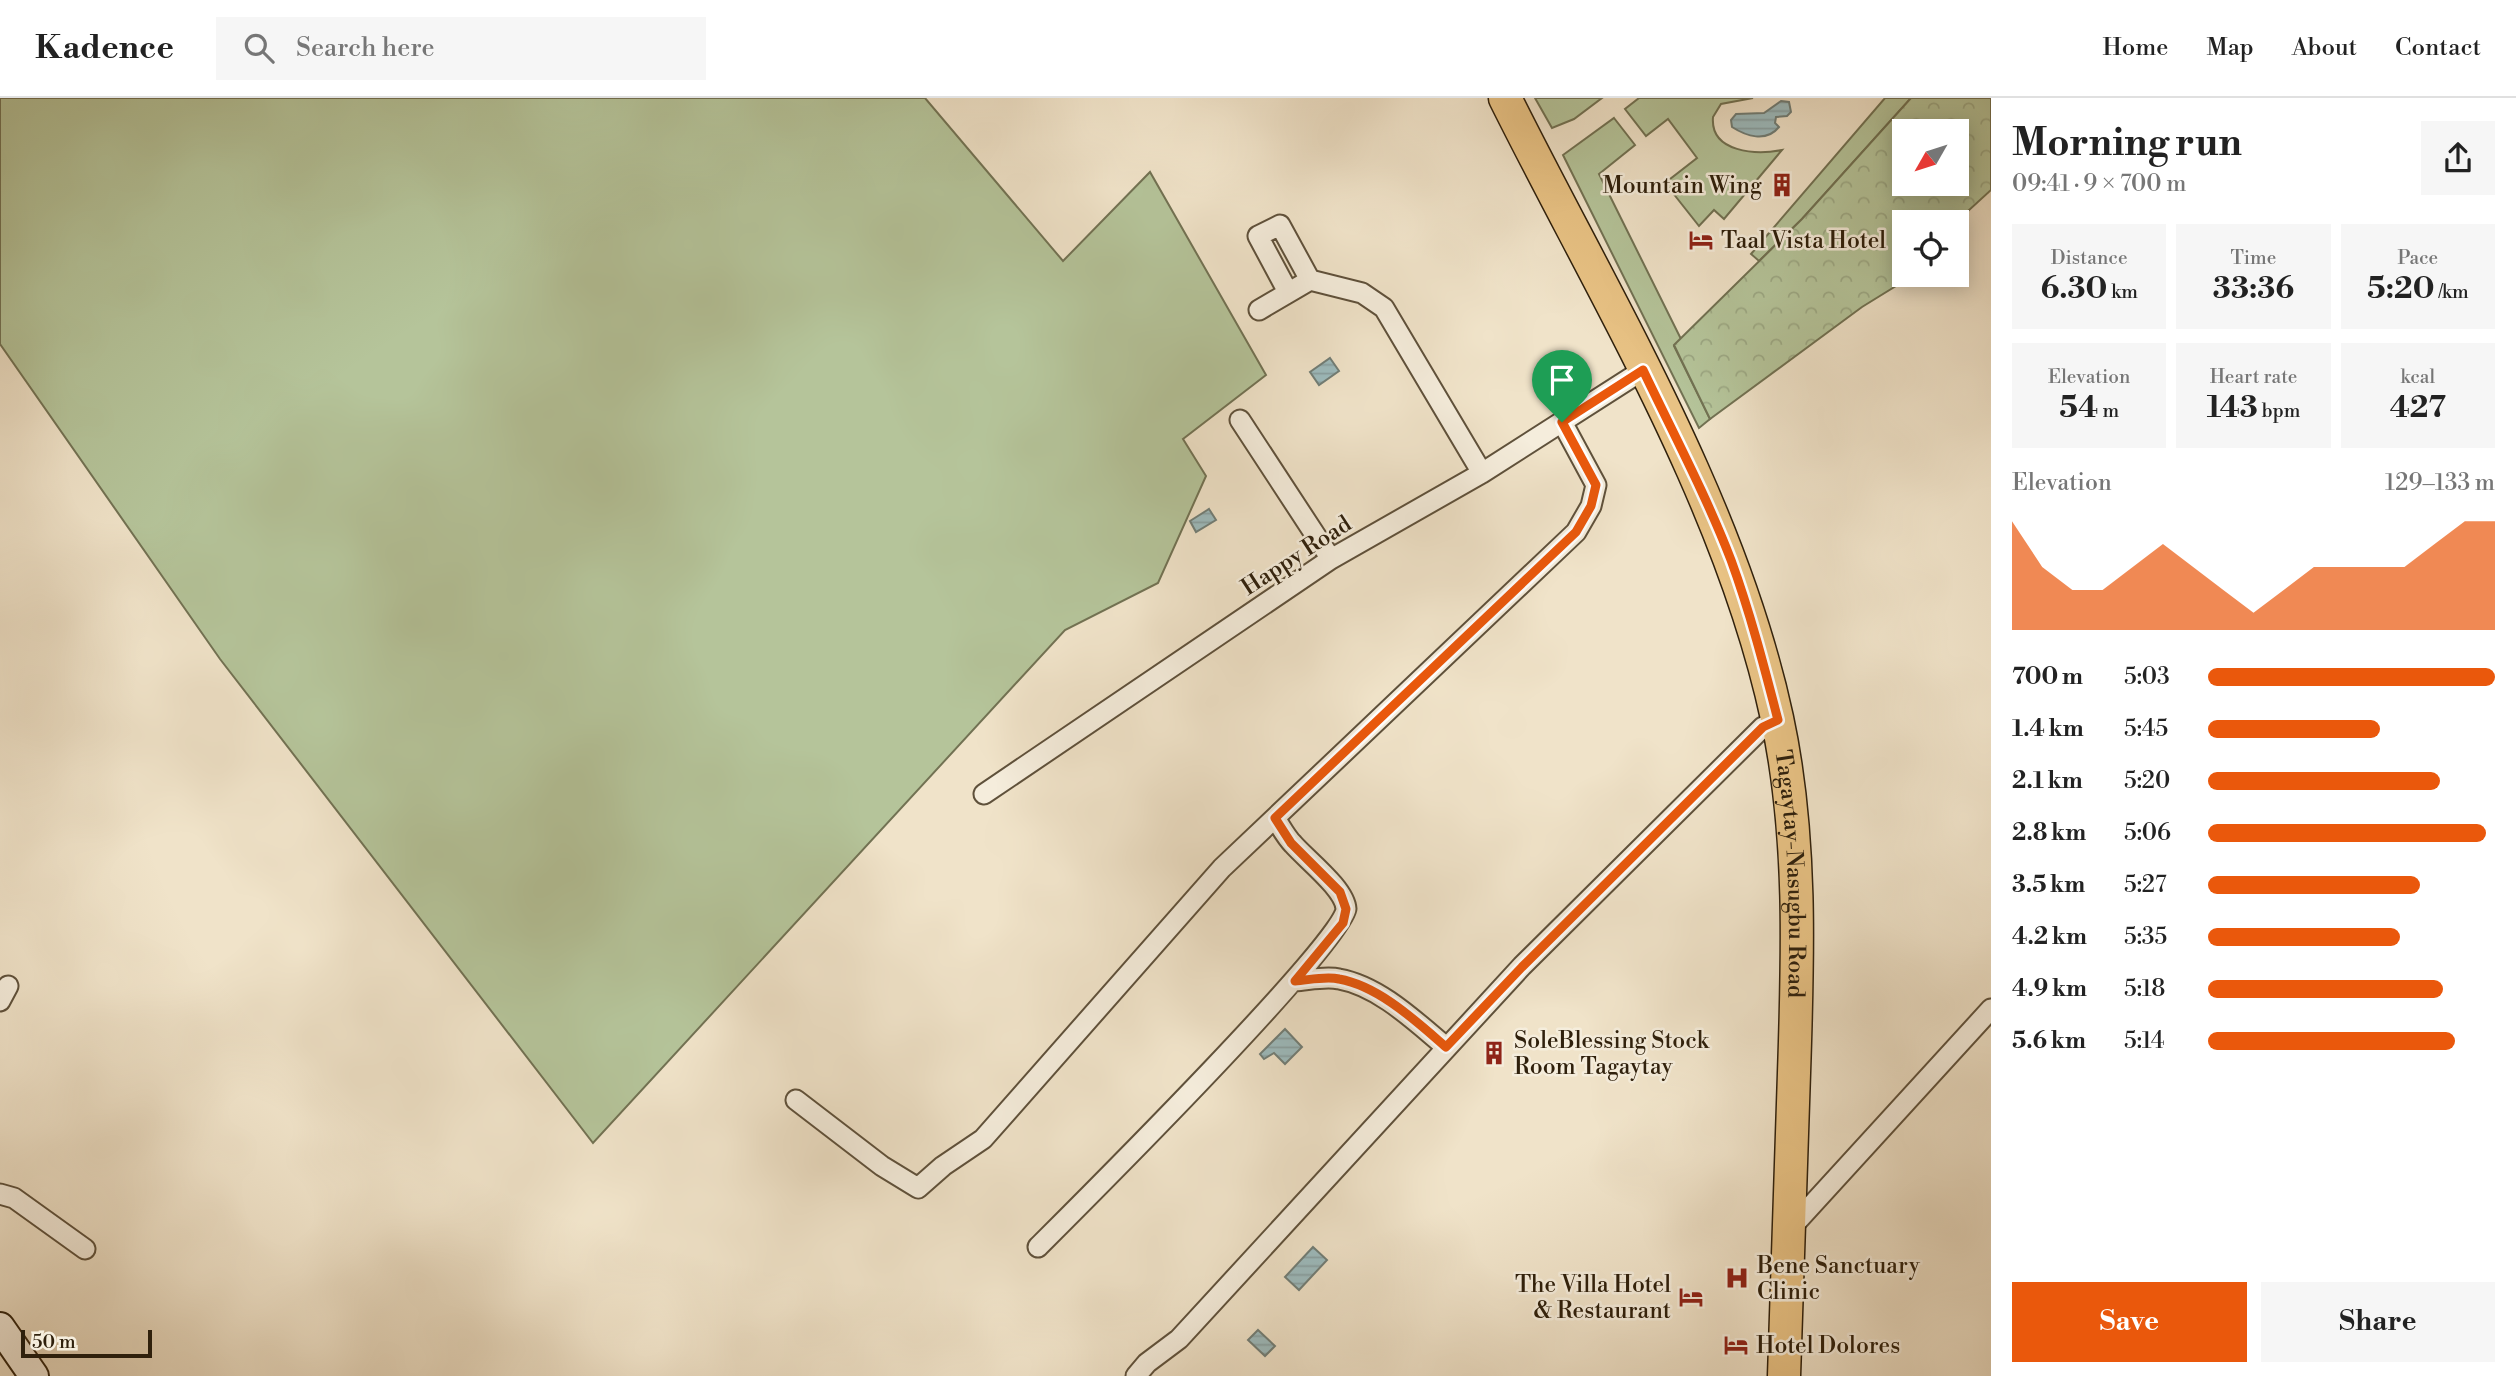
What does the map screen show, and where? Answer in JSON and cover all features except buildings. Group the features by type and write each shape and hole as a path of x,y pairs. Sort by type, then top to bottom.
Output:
{"main road":[{"name":"Tagaytay-Nasugbu Road","path":"1505,98 1706,500 1731,561 1754,629 1778,720 1790,810 1796,905 1796,1001 1784,1376"},
{"path":"0,1327 34,1376"}],"street":[{"path":"1289,292 1258,236 1280,225 1310,280"},
{"path":"1259,310 1310,280 1362,293 1384,308 1482,473"},
{"name":"Happy Road","path":"984,794 1331,559 1482,473 1643,370"},
{"path":"1240,420 1331,559"},
{"path":"796,1100 882,1166 918,1188 943,1166 983,1139 1222,868 1576,532 1591,506 1596,485 1562,422"},
{"path":"1136,1376 1147,1363 1179,1339 1522,967 1763,727 1778,720"},
{"path":"1038,1247 1295,981 1343,923 1346,909 1340,892 1291,843 1275,818"},
{"path":"1295,981 1336,978 1353,982 1414,1020 1446,1047"},
{"path":"1788,1231 1991,1009"},
{"path":"0,1194 14,1198 85,1249"}],"green space":[{"path":"0,98 925,98 1063,261 1150,172 1266,375 1183,439 1206,476 1158,583 1065,630 593,1143 220,659 0,344"},
{"path":"1535,98 1602,98 1574,119 1552,128"},
{"path":"1639,98 1753,98 1721,104 1713,117 1714,129 1719,138 1737,149 1760,152 1782,150 1724,219 1714,210 1699,226 1665,183 1697,158 1668,119 1646,136 1625,109"},
{"path":"1885,98 1911,98 1802,219 1759,261 1751,254"},
{"path":"1911,98 1991,98 1991,190 1969,210 1892,210 1892,287 1894,287 1862,307 1710,419 1674,345 1802,219 1892,119 1892,196 1969,196 1969,119 1892,119"},
{"path":"1614,118 1635,145 1599,174 1681,339 1674,346 1710,419 1699,428 1563,155"}],"water":[{"path":"1781,101 1789,102 1791,112 1787,116 1776,117 1775,123 1779,127 1774,132 1756,136 1732,127 1731,120 1736,114 1764,113"},
{"path":"1330,358 1339,371 1319,385 1310,372"},
{"path":"1209,509 1216,520 1196,532 1190,521"},
{"path":"1285,1029 1302,1047 1285,1064 1274,1053 1264,1059 1260,1054"},
{"path":"1313,1247 1327,1260 1299,1290 1285,1277"},
{"path":"1258,1330 1275,1346 1265,1356 1248,1340"}],"place":[{"name":"Mountain Wing","path":"1782,185"},
{"name":"Taal Vista Hotel","path":"1701,240"},
{"name":"SoleBlessing Stock Room Tagaytay","path":"1494,1053"},
{"name":"Bene Sanctuary Clinic","path":"1737,1278"},
{"name":"The Villa Hotel & Restaurant","path":"1691,1297"},
{"name":"Hotel Dolores","path":"1736,1345"}],"route":[{"path":"1643,370 1706,500 1731,561 1754,629 1778,720 1763,727 1522,967 1446,1047 1414,1020 1353,982 1336,978 1295,981 1343,923 1346,909 1340,892 1291,843 1275,818 1576,532 1591,506 1596,485 1562,422 1643,370"}]}
